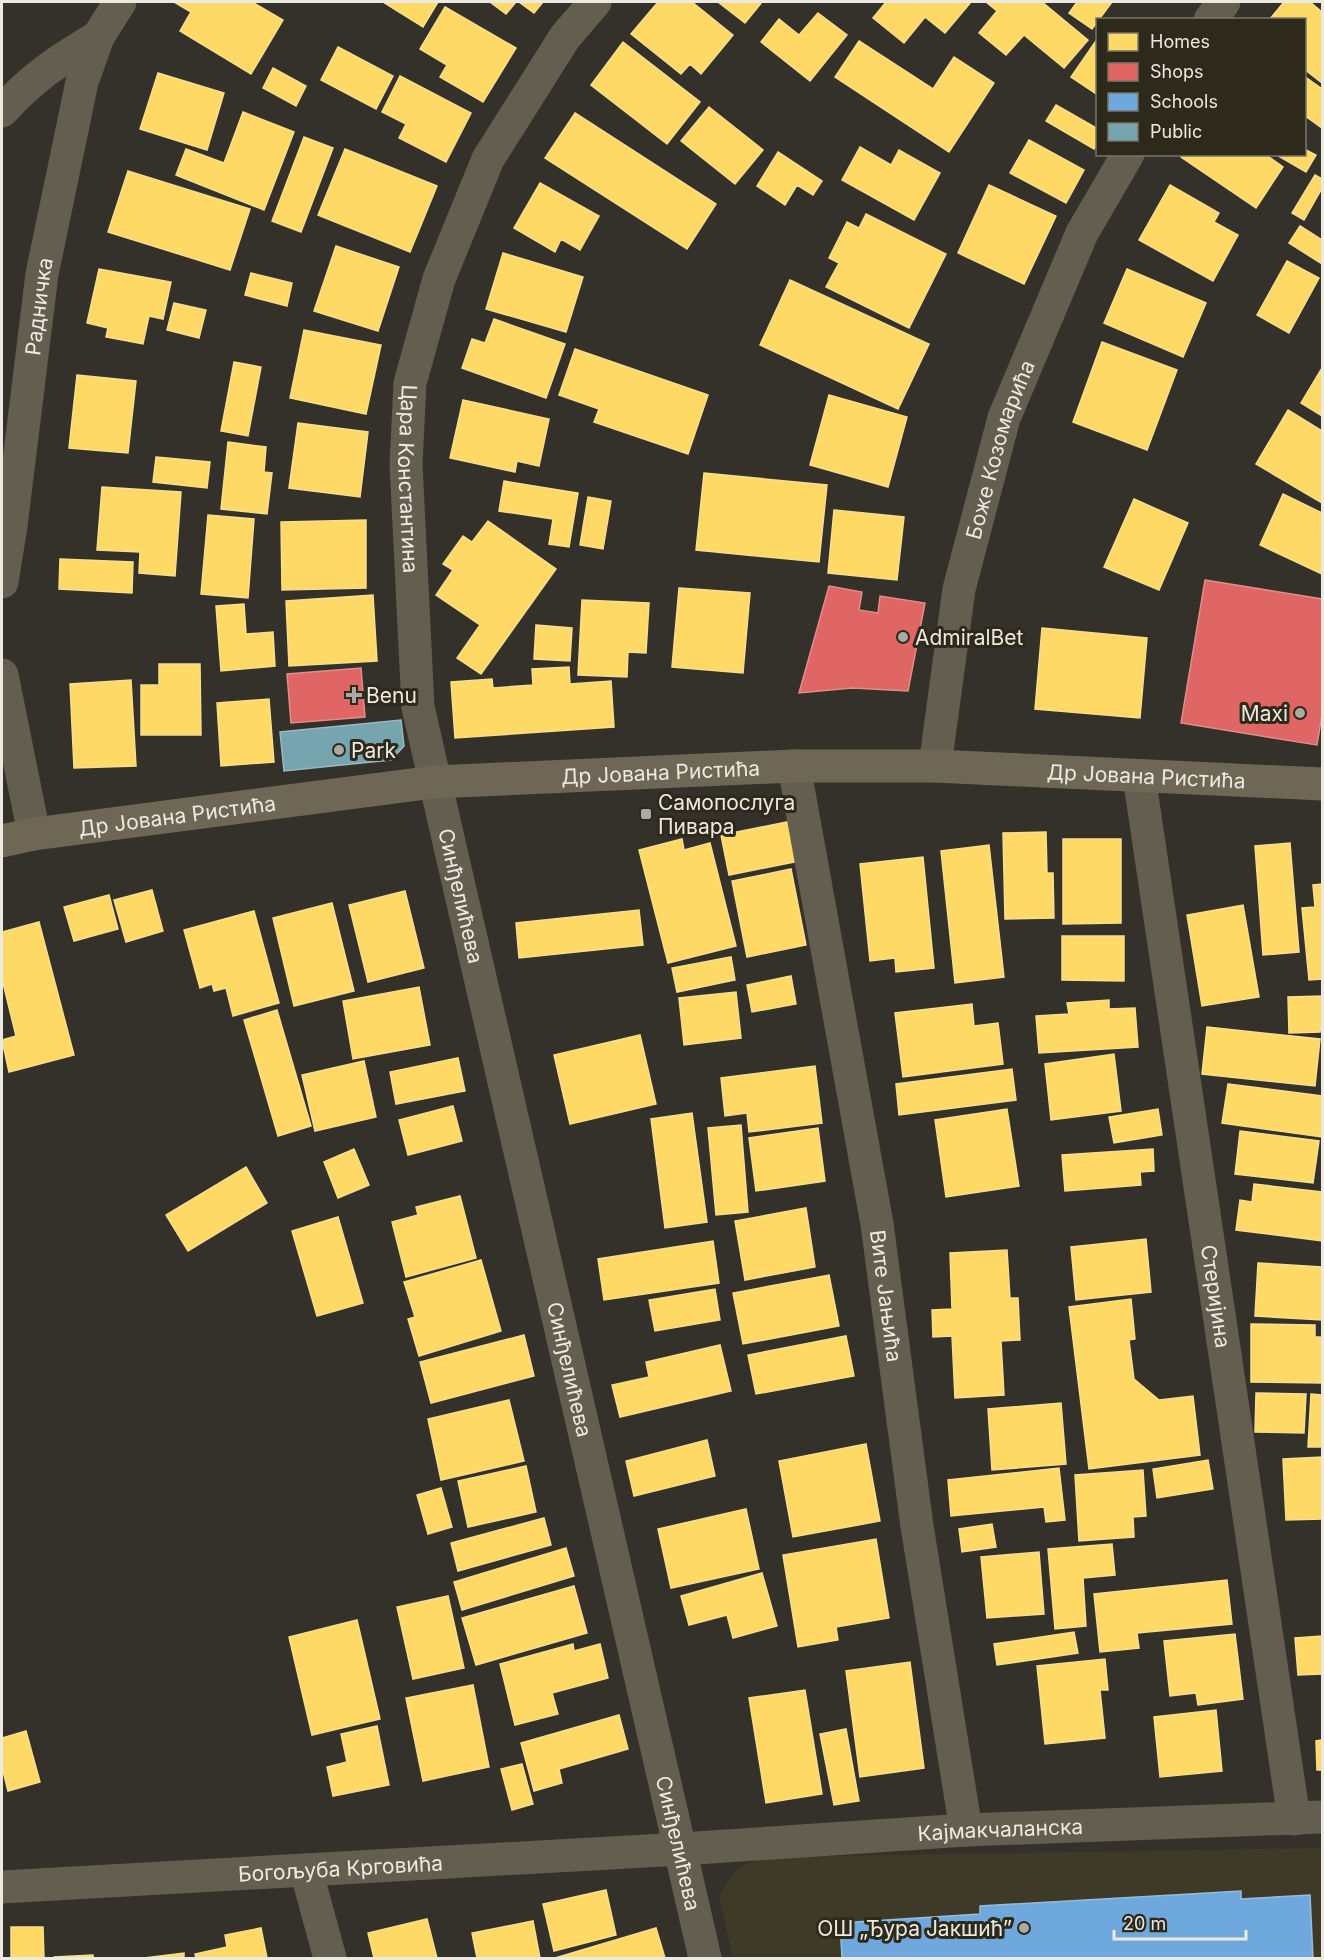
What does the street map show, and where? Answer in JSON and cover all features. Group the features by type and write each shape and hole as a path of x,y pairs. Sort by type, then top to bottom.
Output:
{"street":[{"name":"Радничка","path":"2,582 42,273 82,82 98,37 120,2"},
{"name":"Цара Константина","path":"434,782 418,707 406,464 410,383 439,279 489,159 565,37 595,2"},
{"path":"1212,18 1224,2"},
{"name":"Радничка","path":"2,111 20,90 52,64 98,37"},
{"name":"Боже Козомарића","path":"935,766 959,589 1004,418 1082,233 1127,156"},
{"path":"2,675 34,834"},
{"name":"Др Јована Ристића","path":"2,841 34,834 434,782 794,766 935,766 1323,784"},
{"name":"Вите Јањића","path":"794,766 877,1224 917,1526 966,1830"},
{"name":"Стеријина","path":"1139,776 1308,1818"},
{"name":"Синђелићева","path":"434,782 705,1959"},
{"name":"Кајмакчаланска","path":"681,1849 966,1830 1308,1818"},
{"name":"Богољуба Крговића","path":"2,1887 681,1849"},
{"path":"306,1870 330,1959"}],"shaded area":[{"name":"ОШ „Ђура Јакшић”","path":"1322,1848 1322,1958 733,1958 719,1897 728,1881 740,1867 763,1857"}],"building: Homes":[{"path":"174,2 252,2 283,20 251,74 180,31 191,12"},
{"path":"383,2 438,2 423,27"},
{"path":"490,2 516,2 506,14"},
{"path":"519,2 543,2 534,13"},
{"path":"658,2 692,2 733,35 701,74 690,64 681,74 631,34"},
{"path":"718,2 762,2 745,23"},
{"path":"886,2 971,2 945,33 925,17 904,43 873,18"},
{"path":"986,2 1042,2 1088,40 1064,68 1024,35 1006,55 979,33 997,11"},
{"path":"1077,2 1112,2 1100,18 1096,18 1096,24 1092,29 1069,13"},
{"path":"1284,2 1310,2 1322,12 1322,83 1306,71 1306,18 1271,18"},
{"path":"445,7 516,48 483,102 440,77 447,65 420,49"},
{"path":"818,13 847,35 810,81 761,42 779,19 799,35"},
{"path":"859,41 933,89 954,57 994,83 949,152 835,77"},
{"path":"1096,41 1096,94 1071,77"},
{"path":"623,42 700,102 667,144 591,85"},
{"path":"338,47 393,76 376,109 321,80"},
{"path":"273,68 306,86 296,106 263,88"},
{"path":"158,73 224,93 207,150 140,129"},
{"path":"400,76 471,113 446,162 399,138 406,124 382,112"},
{"path":"1306,77 1322,89 1322,128 1306,116"},
{"path":"1056,105 1096,128 1096,146 1094,149 1046,121"},
{"path":"709,107 763,150 735,184 681,141"},
{"path":"243,112 294,132 264,210 176,175 186,149 224,163"},
{"path":"575,113 716,204 687,249 545,158"},
{"path":"304,137 333,148 301,232 272,221"},
{"path":"1029,140 1084,170 1066,203 1010,173"},
{"path":"860,147 891,165 899,150 940,173 914,220 842,180"},
{"path":"345,149 437,186 410,252 318,215"},
{"path":"1306,150 1316,155 1306,172 1278,156 1306,156"},
{"path":"778,152 822,181 813,195 797,185 785,205 757,186"},
{"path":"1268,156 1283,167 1256,208 1181,157"},
{"path":"128,171 250,209 230,270 108,232"},
{"path":"1315,175 1322,179 1322,188 1304,220 1292,213"},
{"path":"540,183 599,216 580,250 561,239 555,252 514,228"},
{"path":"989,185 1056,216 1024,284 958,253"},
{"path":"1170,185 1219,213 1214,222 1238,235 1213,281 1139,240"},
{"path":"866,214 946,254 909,328 826,287 839,263 829,258 847,222 859,228"},
{"path":"1300,226 1322,240 1322,264 1289,243"},
{"path":"336,246 399,267 378,331 314,311"},
{"path":"503,253 583,277 566,332 486,309"},
{"path":"1287,261 1319,278 1289,333 1257,315"},
{"path":"99,269 171,282 163,319 149,316 143,344 106,337 108,328 87,323"},
{"path":"1127,269 1206,303 1183,357 1104,323"},
{"path":"251,273 292,283 287,306 245,295"},
{"path":"790,280 929,344 898,409 760,345"},
{"path":"174,303 206,310 199,338 167,330"},
{"path":"494,319 565,344 546,398 462,368 472,339 485,343"},
{"path":"304,330 381,345 366,414 290,398"},
{"path":"1102,342 1177,370 1147,450 1073,422"},
{"path":"575,349 708,395 688,454 594,422 599,409 559,395"},
{"path":"234,362 261,367 248,436 221,431"},
{"path":"1322,368 1322,416 1301,403"},
{"path":"77,375 136,381 128,453 69,448"},
{"path":"829,395 907,417 888,487 810,465"},
{"path":"463,400 549,419 539,466 517,461 515,472 450,458"},
{"path":"1288,410 1322,431 1322,503 1256,464"},
{"path":"298,423 368,432 360,497 289,488"},
{"path":"228,442 266,447 264,472 272,473 267,514 221,509"},
{"path":"156,457 210,462 207,488 153,482"},
{"path":"704,473 827,485 819,562 696,550"},
{"path":"504,481 578,493 569,547 549,544 553,519 499,511"},
{"path":"102,487 181,492 175,576 139,573 140,552 97,550"},
{"path":"1283,494 1322,513 1322,574 1260,545"},
{"path":"588,497 611,501 603,549 580,545"},
{"path":"1134,499 1188,523 1159,590 1104,567"},
{"path":"834,510 904,517 897,580 828,573"},
{"path":"208,515 254,519 248,598 201,594"},
{"path":"366,520 366,588 282,590 281,522"},
{"path":"488,521 556,569 481,674 457,658 480,625 436,595 453,570 443,564 463,536 472,542"},
{"path":"60,559 133,562 132,593 59,589"},
{"path":"679,588 750,593 743,673 672,667"},
{"path":"373,595 377,661 289,666 286,601"},
{"path":"582,600 649,603 646,653 628,652 627,677 578,675"},
{"path":"244,604 246,634 273,632 275,666 221,671 216,606"},
{"path":"536,625 572,628 570,661 534,659"},
{"path":"1042,628 1147,638 1140,718 1035,709"},
{"path":"159,664 200,664 201,735 141,735 141,685 159,685"},
{"path":"569,667 570,684 611,681 614,727 455,738 451,682 492,679 493,688 533,685 532,669"},
{"path":"131,680 136,766 74,768 70,684"},
{"path":"269,699 274,762 221,766 217,703"},
{"path":"792,821 800,861 729,875 721,835"},
{"path":"1046,832 1047,873 1053,873 1054,918 1005,919 1003,833"},
{"path":"682,839 684,850 710,843 736,946 668,963 639,850"},
{"path":"1063,839 1121,839 1121,923 1063,924"},
{"path":"1290,843 1299,952 1263,955 1255,846"},
{"path":"989,845 1004,977 955,983 941,851"},
{"path":"923,857 934,968 896,972 895,958 870,961 860,864"},
{"path":"791,869 806,945 747,957 732,881"},
{"path":"1322,884 1322,979 1309,980 1302,908 1315,907 1313,885"},
{"path":"152,890 163,931 126,942 114,900"},
{"path":"405,891 424,968 368,982 349,905"},
{"path":"109,895 118,929 74,941 64,907"},
{"path":"332,903 354,991 294,1006 273,918"},
{"path":"1243,905 1259,997 1202,1006 1187,915"},
{"path":"639,910 643,945 519,958 516,923"},
{"path":"254,911 279,1003 233,1016 226,988 214,991 212,984 200,988 184,930"},
{"path":"39,922 74,1055 9,1072 2,1040 16,1036 2,979 2,932"},
{"path":"1062,936 1124,936 1124,981 1062,980"},
{"path":"731,957 735,980 677,992 672,968"},
{"path":"791,976 796,1004 752,1012 747,985"},
{"path":"419,987 430,1045 353,1059 343,1001"},
{"path":"736,992 741,1038 684,1045 679,998"},
{"path":"1322,996 1320,1032 1289,1033 1288,997"},
{"path":"1109,1000 1109,1009 1135,1008 1138,1047 1039,1053 1036,1016 1069,1014 1067,1003"},
{"path":"972,1004 974,1026 998,1023 1003,1064 903,1077 895,1013"},
{"path":"277,1010 311,1126 278,1136 244,1020"},
{"path":"1207,1027 1320,1039 1315,1086 1202,1074"},
{"path":"640,1035 656,1104 570,1124 554,1055"},
{"path":"1114,1054 1121,1111 1051,1120 1045,1064"},
{"path":"458,1058 465,1091 396,1104 390,1072"},
{"path":"364,1061 376,1117 315,1131 302,1075"},
{"path":"815,1066 822,1123 749,1132 747,1113 725,1116 721,1078"},
{"path":"1012,1069 1016,1100 899,1115 896,1084"},
{"path":"1228,1084 1322,1096 1322,1137 1222,1123"},
{"path":"453,1106 462,1141 408,1155 399,1120"},
{"path":"1007,1109 1019,1186 946,1197 935,1120"},
{"path":"1158,1109 1162,1135 1114,1143 1109,1117"},
{"path":"692,1113 707,1222 665,1228 651,1119"},
{"path":"741,1125 748,1212 716,1215 708,1128"},
{"path":"818,1128 825,1181 756,1191 749,1138"},
{"path":"1240,1131 1319,1141 1313,1183 1235,1174"},
{"path":"354,1149 369,1185 338,1198 324,1162"},
{"path":"1153,1149 1154,1171 1140,1172 1141,1185 1065,1191 1062,1155"},
{"path":"246,1167 267,1203 188,1251 166,1215"},
{"path":"1254,1184 1322,1192 1322,1241 1236,1230 1240,1200 1252,1202"},
{"path":"460,1196 476,1258 406,1277 392,1222 418,1215 416,1207"},
{"path":"806,1208 815,1267 745,1280 735,1221"},
{"path":"338,1217 363,1303 317,1316 292,1231"},
{"path":"1146,1239 1151,1292 1076,1300 1071,1247"},
{"path":"713,1241 719,1283 604,1300 598,1259"},
{"path":"1007,1250 1010,1298 1018,1298 1020,1340 1001,1341 1004,1395 955,1398 952,1336 933,1337 932,1310 952,1309 950,1253"},
{"path":"481,1260 501,1331 419,1356 408,1319 415,1317 404,1282"},
{"path":"1258,1263 1322,1267 1322,1320 1255,1316"},
{"path":"829,1275 839,1326 743,1344 733,1293"},
{"path":"715,1289 720,1320 655,1331 649,1300"},
{"path":"1131,1299 1135,1339 1129,1340 1134,1379 1159,1400 1193,1396 1200,1455 1089,1469 1069,1307"},
{"path":"1251,1324 1315,1325 1315,1337 1322,1337 1322,1383 1251,1382"},
{"path":"524,1335 534,1376 431,1403 420,1362"},
{"path":"846,1336 854,1376 756,1394 748,1355"},
{"path":"720,1345 731,1391 620,1417 612,1385 649,1377 646,1362"},
{"path":"1256,1393 1306,1394 1304,1433 1255,1432"},
{"path":"1311,1394 1322,1395 1322,1447 1308,1447"},
{"path":"509,1400 524,1461 441,1480 428,1419"},
{"path":"1061,1403 1066,1464 992,1470 988,1409"},
{"path":"707,1440 715,1476 634,1496 626,1461"},
{"path":"866,1444 880,1521 793,1537 779,1461"},
{"path":"1322,1457 1322,1519 1286,1520 1283,1459"},
{"path":"1208,1460 1213,1489 1157,1498 1153,1469"},
{"path":"526,1466 536,1512 468,1527 458,1481"},
{"path":"1059,1468 1065,1520 1046,1522 1044,1507 951,1516 948,1480"},
{"path":"1143,1470 1146,1516 1133,1517 1134,1537 1079,1541 1075,1475"},
{"path":"441,1488 452,1527 428,1534 417,1495"},
{"path":"746,1509 759,1569 671,1588 658,1529"},
{"path":"544,1518 551,1545 458,1571 451,1543"},
{"path":"992,1524 996,1547 962,1552 959,1529"},
{"path":"876,1539 889,1618 836,1627 838,1640 798,1647 783,1555"},
{"path":"1112,1544 1115,1575 1083,1578 1086,1626 1055,1629 1048,1549"},
{"path":"566,1548 574,1576 462,1610 454,1582"},
{"path":"1039,1552 1044,1614 987,1618 981,1557"},
{"path":"762,1573 777,1626 733,1638 727,1615 689,1625 681,1596"},
{"path":"1227,1580 1232,1624 1137,1633 1139,1648 1100,1652 1094,1594"},
{"path":"574,1586 587,1633 476,1665 462,1618"},
{"path":"448,1596 464,1668 413,1679 397,1607"},
{"path":"357,1620 380,1719 312,1735 289,1637"},
{"path":"1074,1632 1078,1653 997,1665 994,1644"},
{"path":"1235,1634 1243,1699 1198,1705 1196,1693 1170,1696 1164,1641"},
{"path":"1322,1636 1322,1674 1298,1675 1295,1638"},
{"path":"573,1644 574,1651 600,1644 608,1678 552,1693 558,1714 515,1725 500,1664"},
{"path":"1105,1659 1108,1690 1100,1690 1105,1738 1045,1744 1037,1666"},
{"path":"910,1662 924,1768 860,1777 846,1671"},
{"path":"473,1685 489,1767 423,1781 406,1698"},
{"path":"805,1690 822,1794 766,1803 749,1698"},
{"path":"1216,1710 1222,1771 1160,1777 1154,1717"},
{"path":"619,1715 628,1749 559,1769 562,1783 534,1791 521,1743"},
{"path":"377,1726 389,1785 333,1796 327,1767 347,1762 341,1734"},
{"path":"846,1729 859,1801 834,1805 820,1734"},
{"path":"26,1731 40,1782 8,1791 2,1767 2,1738"},
{"path":"1322,1740 1322,1770 1317,1770 1316,1741"},
{"path":"522,1764 533,1804 512,1810 501,1769"},
{"path":"606,1890 616,1935 554,1951 543,1904"},
{"path":"427,1919 437,1958 374,1958 368,1933"},
{"path":"533,1921 540,1958 477,1958 472,1933"},
{"path":"11,1927 43,1927 44,1958 11,1958"},
{"path":"261,1928 267,1958 196,1958 195,1954 227,1947 225,1935"},
{"path":"656,1928 665,1958 555,1958"},
{"path":"184,1953 184,1958 144,1958"},
{"path":"93,1955 93,1958 55,1957"}],"building: Shops":[{"path":"1205,580 1322,599 1322,715 1317,745 1181,723"},
{"path":"829,586 862,592 859,610 878,613 880,596 925,603 908,691 852,688 799,693"},
{"path":"361,668 365,717 291,723 287,674"}],"building: Schools":[{"path":"1241,1891 1241,1899 1310,1895 1313,1958 842,1958 840,1923 980,1914 980,1906"}],"building: Public":[{"path":"401,720 404,746 391,760 284,771 280,732"}],"place":[{"name":"AdmiralBet","path":"903,637"},
{"name":"Benu","path":"354,695"},
{"name":"Maxi","path":"1300,713"},
{"name":"Park","path":"339,750"},
{"name":"Самопослуга Пивара","path":"646,814"},
{"name":"ОШ „Ђура Јакшић”","path":"1024,1928"}]}
